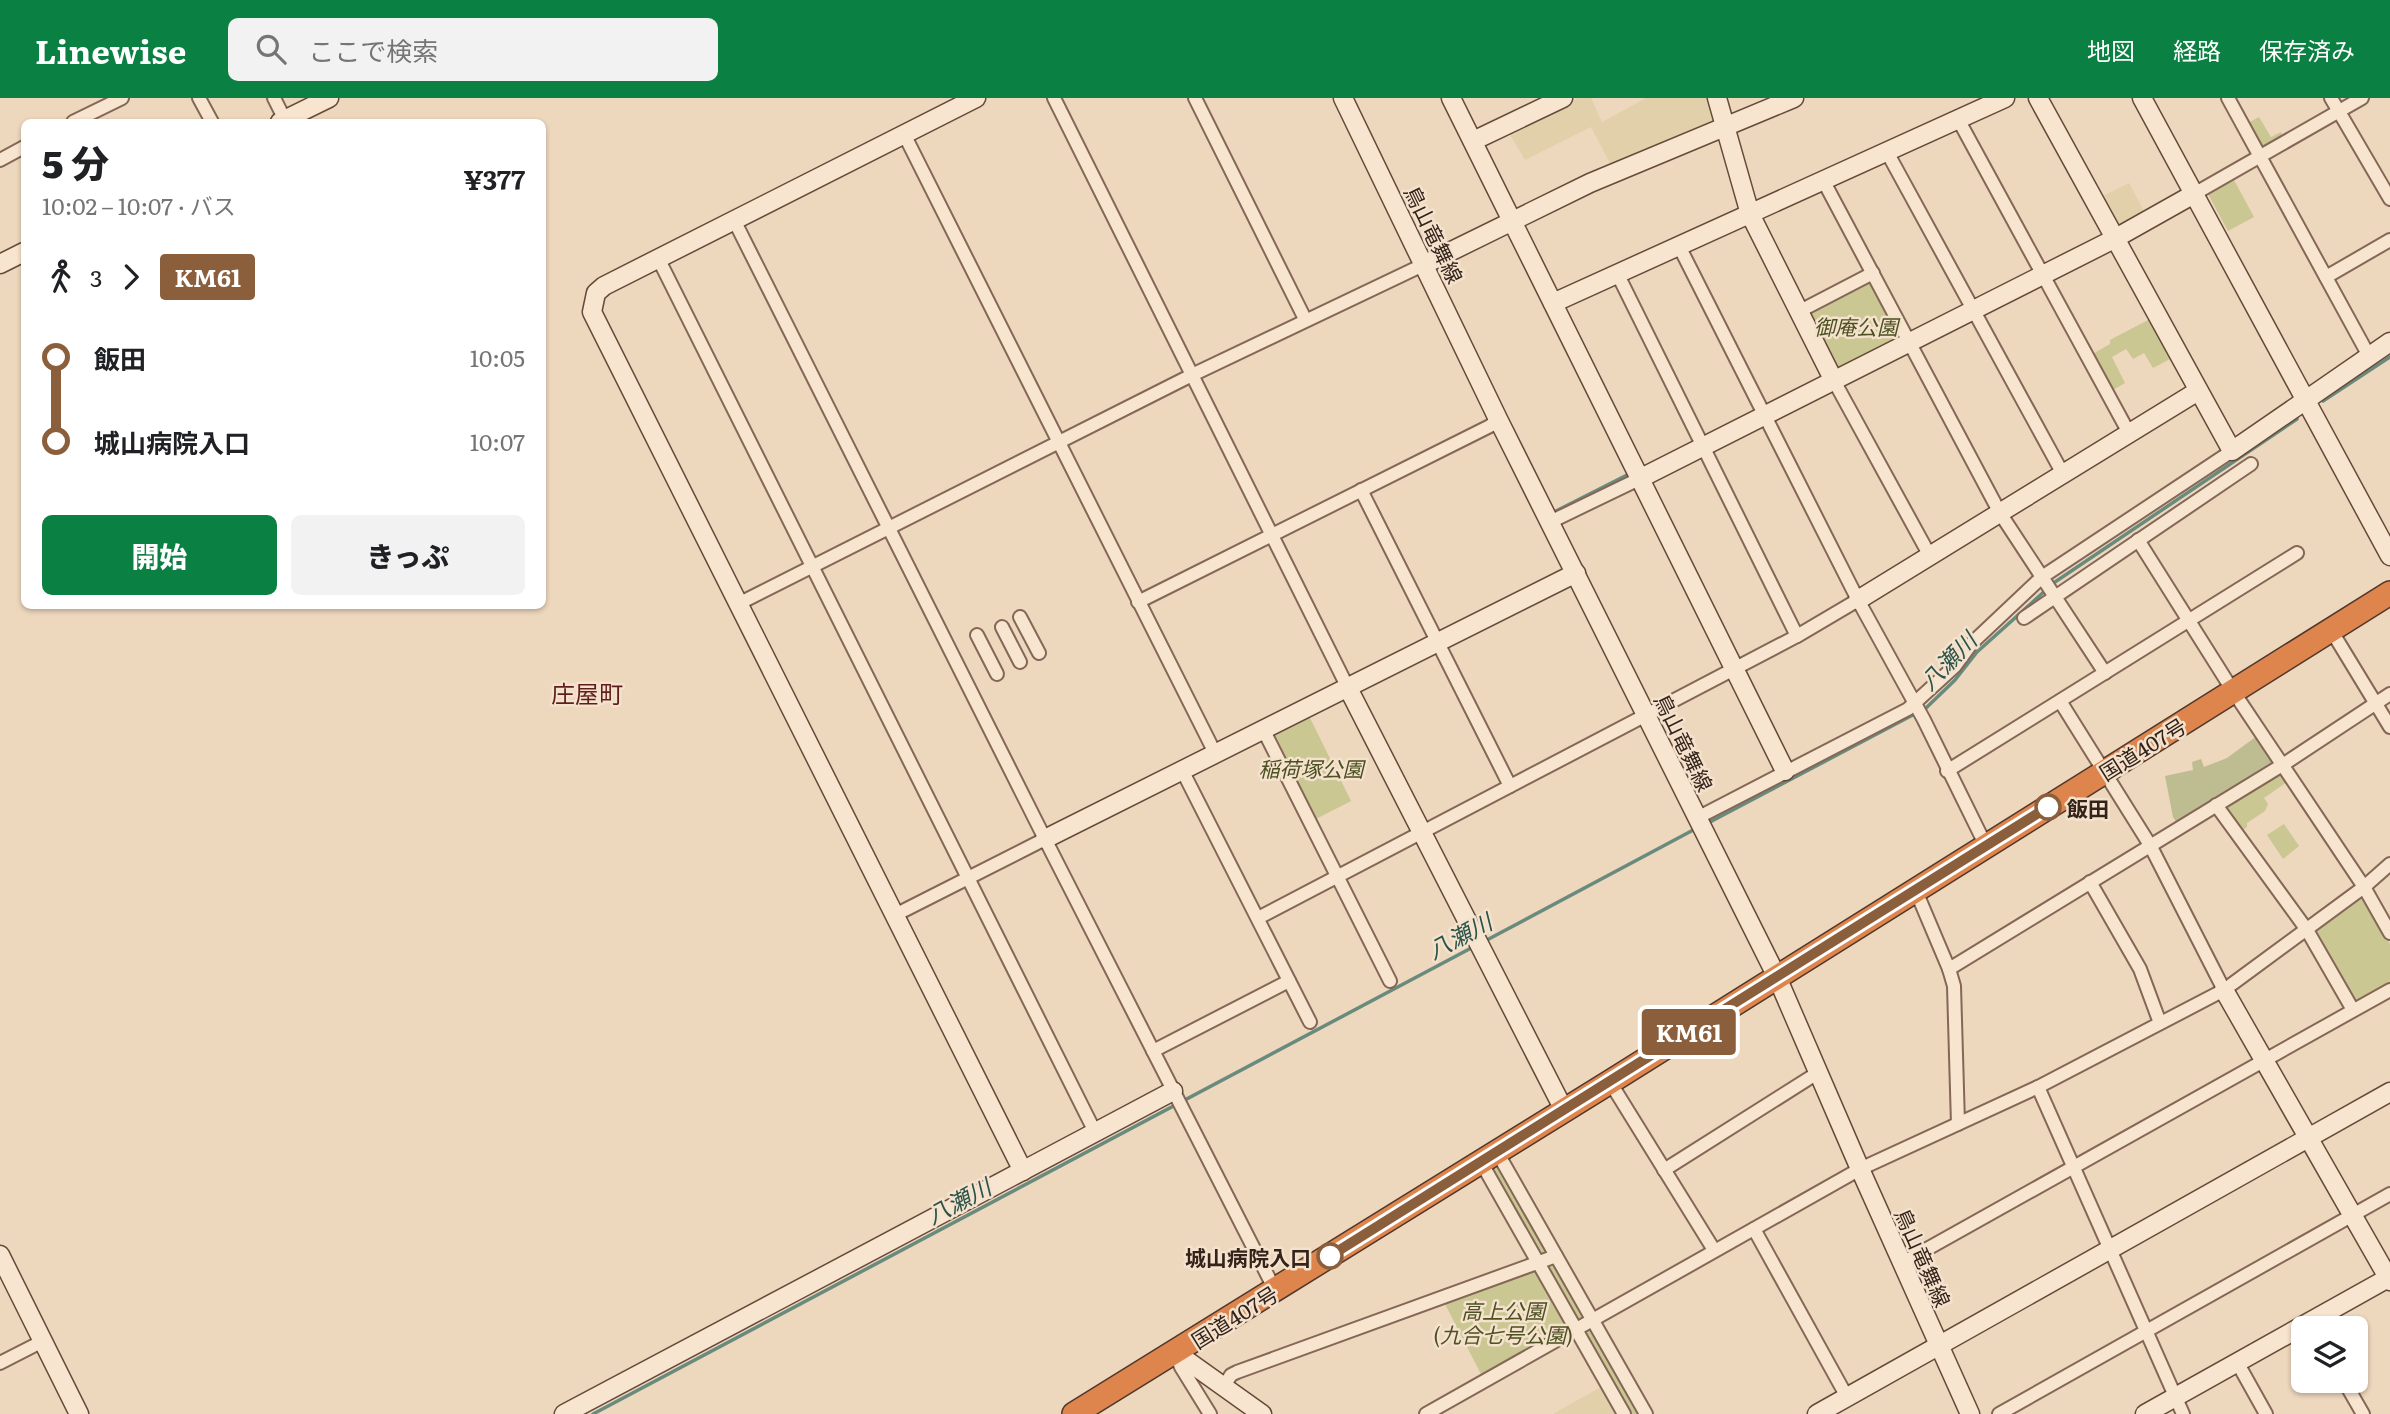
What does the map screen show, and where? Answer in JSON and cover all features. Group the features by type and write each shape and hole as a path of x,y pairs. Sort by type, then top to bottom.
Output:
{"highway":[{"name":"国道407号","path":"1074,1414 2390,593"}],"street":[{"path":"79,119 122,98"},
{"path":"199,98 210,119"},
{"path":"274,98 282,119"},
{"path":"287,119 329,98"},
{"path":"976,98 604,286 596,293 592,312 1023,1171"},
{"path":"1054,98 1348,688 1564,1110"},
{"path":"1195,98 1306,319"},
{"name":"鳥山竜舞線","path":"1343,98 1498,419 1777,977 1970,1414"},
{"path":"1451,98 1785,771"},
{"path":"1717,98 1749,214 1833,379 1930,556"},
{"path":"738,604 1306,319 1590,183 1794,98"},
{"path":"1553,303 2004,98"},
{"path":"2038,98 2232,452"},
{"path":"2142,98 2390,555"},
{"path":"2228,98 2369,356"},
{"path":"2331,98 2390,199"},
{"path":"1550,522 2114,239 2362,98"},
{"path":"1473,141 1555,100"},
{"path":"1958,119 2129,433"},
{"path":"904,134 1215,754"},
{"path":"0,160 21,149"},
{"path":"1887,152 2063,474"},
{"path":"1824,180 2000,513 2105,673"},
{"path":"734,220 1275,1290"},
{"path":"2326,277 2390,240"},
{"path":"1679,246 1986,846"},
{"path":"0,264 21,254"},
{"path":"658,258 810,567 1095,1132"},
{"path":"1798,312 1873,273"},
{"path":"1618,275 1797,636"},
{"path":"1699,823 1785,771 1908,709 1955,666 1972,643 2232,452 2390,342"},
{"path":"1258,918 1797,636 2198,391"},
{"path":"1138,602 1490,426 1498,419"},
{"path":"2024,618 2048,587 2138,540 2251,464"},
{"path":"1361,490 1510,786"},
{"path":"2138,540 2233,691 2364,887 2390,933"},
{"path":"1947,771 2297,552"},
{"path":"895,915 1576,573"},
{"path":"1020,617 1039,653"},
{"path":"1002,627 1020,662"},
{"path":"2331,630 2390,727"},
{"path":"977,635 997,674"},
{"path":"1949,969 2284,764 2390,694"},
{"path":"2060,701 2150,845 2224,990 2389,1279 2328,1316"},
{"path":"1263,729 1390,981"},
{"path":"1182,770 1310,1021"},
{"path":"2216,805 2306,930 2353,1010"},
{"path":"1426,1414 1860,1169 2038,1087 2224,990 2364,887 2390,864"},
{"path":"2090,882 2140,969 2160,1023"},
{"path":"1916,891 1954,986 1958,1125"},
{"path":"1153,1051 1289,981"},
{"path":"1902,1263 2390,990"},
{"path":"1664,1170 1819,1072"},
{"path":"1610,1082 1714,1250"},
{"path":"2038,1087 2179,1406"},
{"path":"1823,1413 1939,1345 2390,1093"},
{"path":"564,1414 1095,1132 1177,1098"},
{"path":"1489,1157 1556,1256 1646,1414"},
{"path":"1489,1157 1538,1263 1623,1414"},
{"path":"1999,1414 2390,1194"},
{"path":"1754,1229 1847,1397"},
{"path":"0,1255 79,1414"},
{"path":"1199,1396 1206,1386 1221,1384 1237,1372 1556,1256"},
{"path":"2145,1414 2179,1406 2237,1362 2291,1336"},
{"path":"0,1363 43,1341"},
{"path":"1175,1352 1262,1414"},
{"path":"1175,1352 1181,1367 1210,1414"},
{"path":"2237,1362 2266,1414"},
{"path":"2351,1393 2363,1414"}],"shaded area":[{"path":"1578,98 1591,98 1602,122 1646,98 1710,98 1716,123 1611,165 1591,127 1525,160 1509,133"},
{"path":"2129,183 2146,215 2116,228 2099,198"},
{"path":"2257,736 2274,761 2273,765 2177,823 2173,817 2165,776 2193,770 2192,762 2201,759 2204,767 2227,758"},
{"path":"1601,1387 1617,1414 1553,1414"}],"green space":[{"path":"2259,117 2271,137 2281,132 2283,137 2261,146 2248,123"},
{"path":"2234,180 2254,217 2228,231 2208,194"},
{"name":"御庵公園","path":"1866,283 1871,283 1899,336 1840,370 1810,312"},
{"path":"2150,319 2172,358 2153,368 2144,353 2133,359 2126,349 2112,357 2125,383 2111,391 2091,355 2110,344 2110,340"},
{"name":"稲荷塚公園","path":"1308,714 1351,801 1314,820 1270,733"},
{"path":"2280,772 2287,782 2264,798 2268,804 2265,811 2247,823 2243,830 2239,829 2226,811 2227,805"},
{"path":"2284,824 2299,846 2283,859 2267,835"},
{"path":"2363,898 2390,944 2390,984 2354,1004 2313,934"},
{"name":"高上公園 (九合七号公園)","path":"1497,1152 1644,1414 1623,1414 1575,1329 1485,1382 1442,1298 1537,1263 1481,1162"}],"waterway":[{"name":"八瀬川","path":"2323,401 2390,357"},
{"name":"八瀬川","path":"2052,584 2297,419"},
{"path":"1556,511 1627,475"},
{"name":"八瀬川","path":"1708,823 1926,708 1955,680 1977,652 2046,590"},
{"name":"八瀬川","path":"1485,941 1697,828"},
{"name":"八瀬川","path":"593,1414 1475,946"}],"bus line":[{"name":"KM61","path":"1330,1256 2048,807"}],"place":[{"name":"飯田","path":"2048,807"},
{"name":"城山病院入口","path":"1330,1256"}],"district":[{"name":"庄屋町","path":"587,692"}]}
